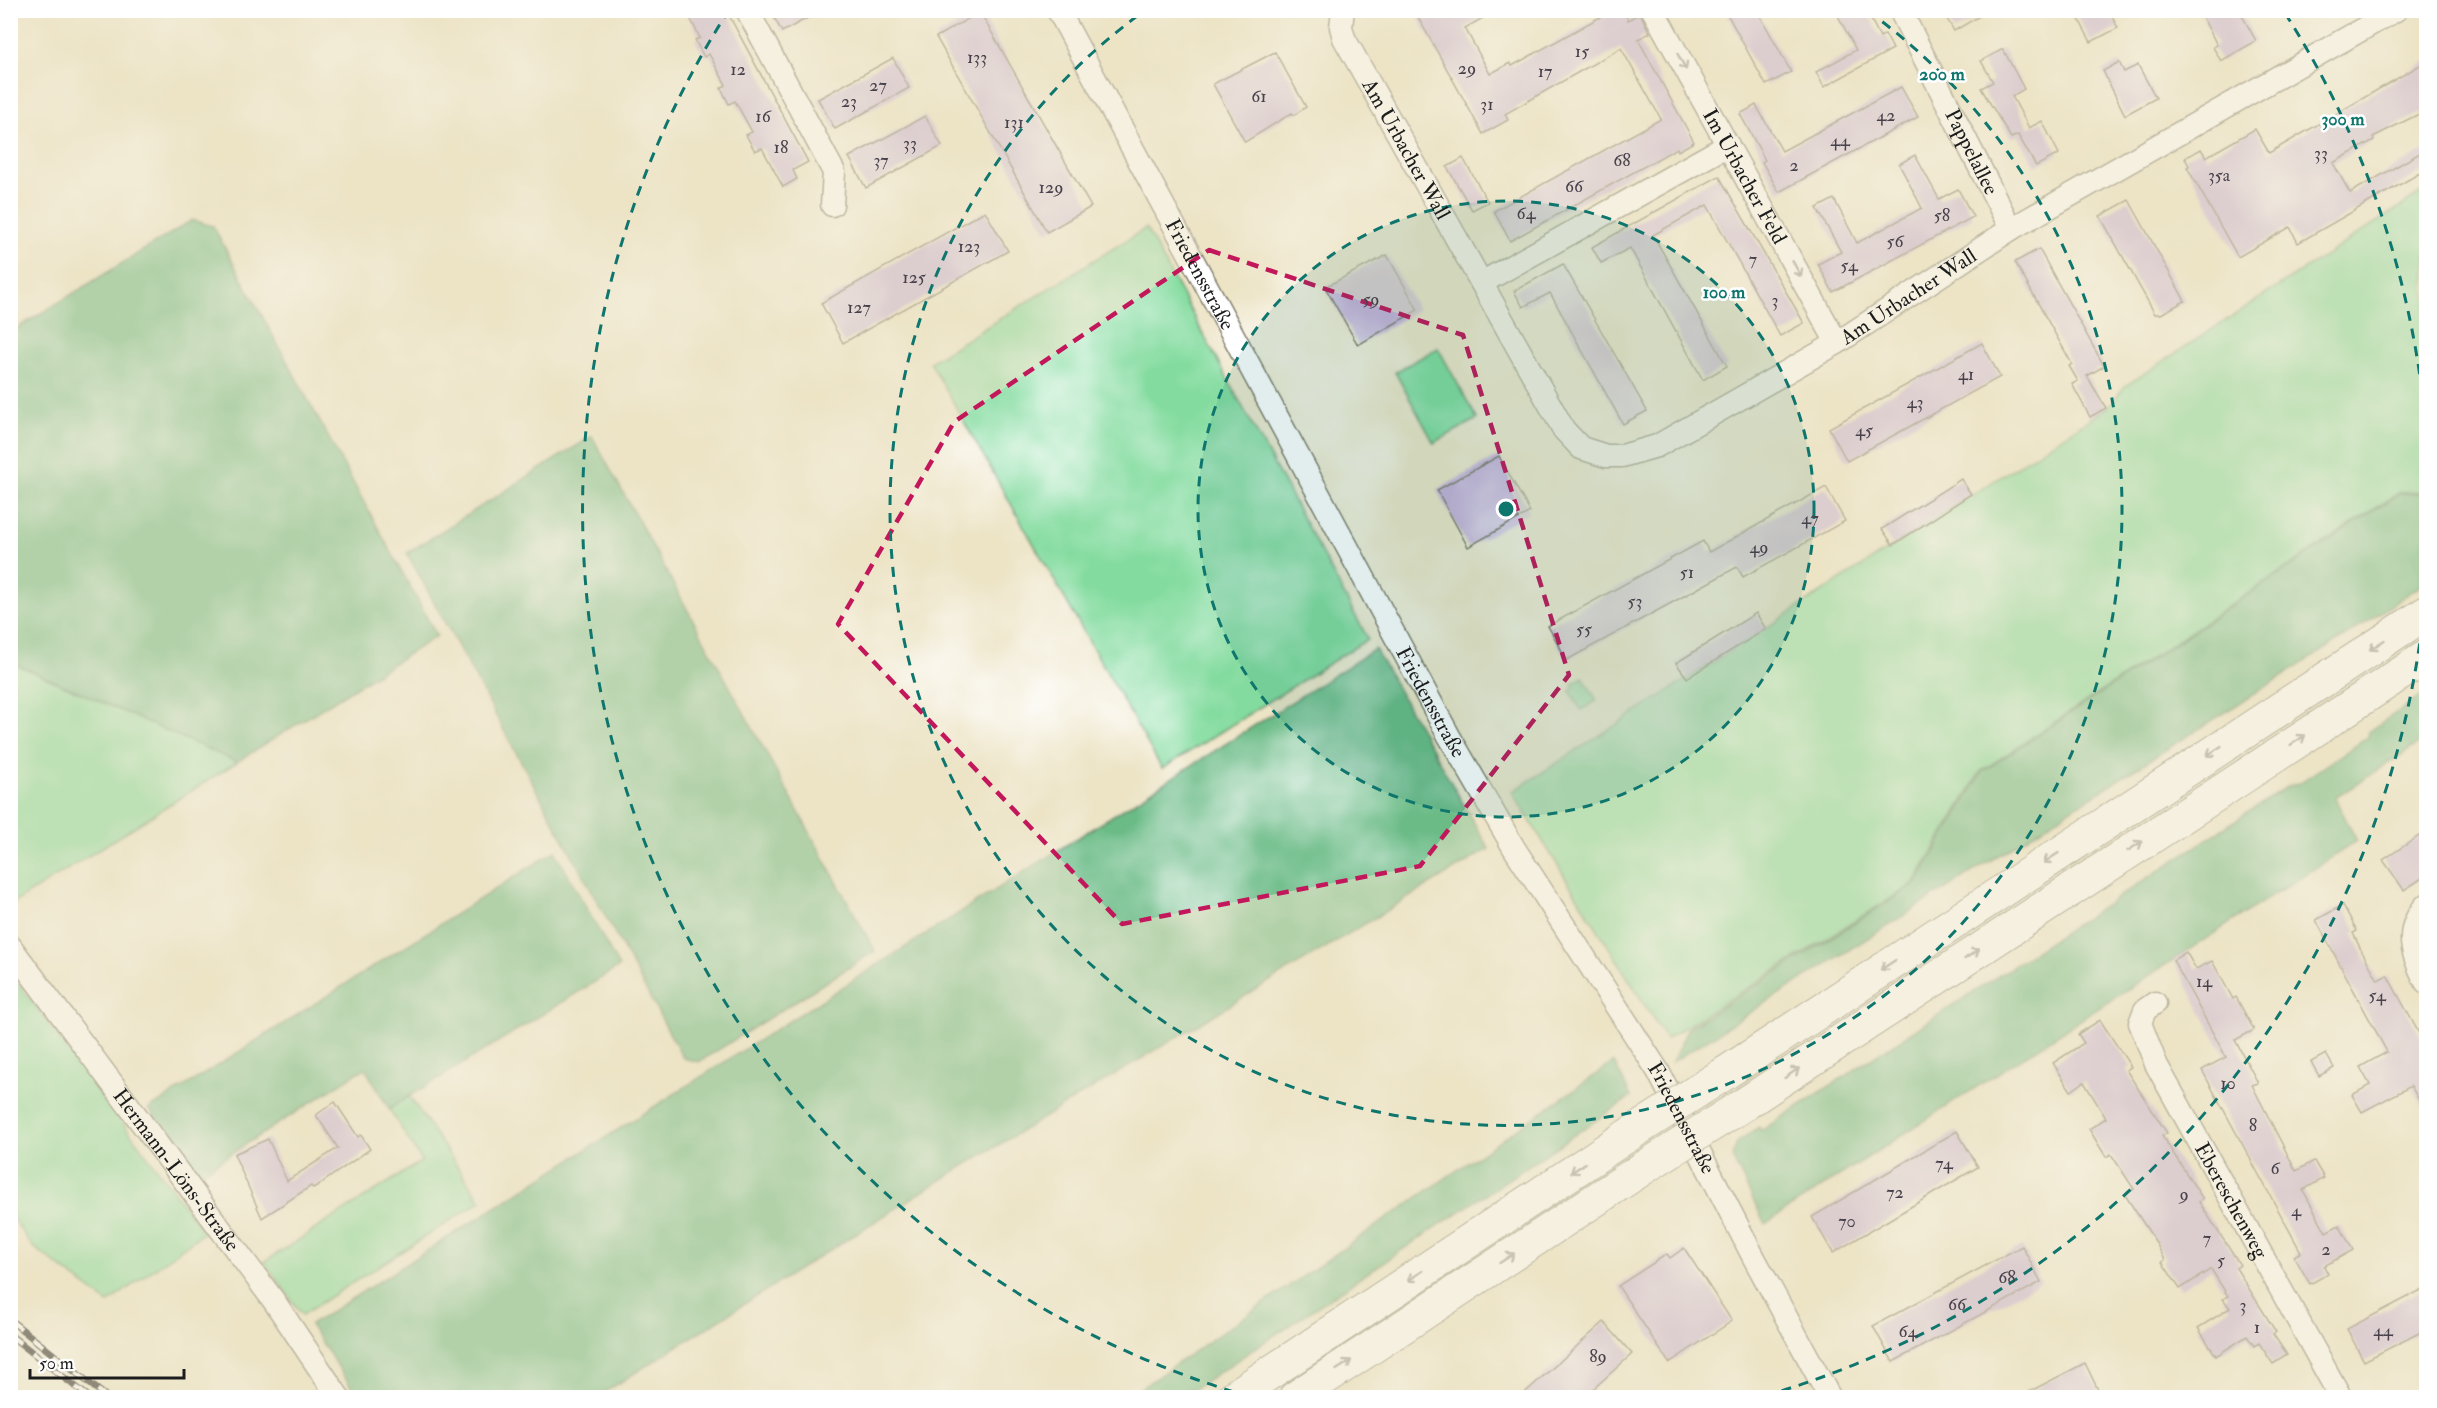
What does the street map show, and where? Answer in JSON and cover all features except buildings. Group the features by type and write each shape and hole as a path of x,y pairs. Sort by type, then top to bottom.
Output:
{"highway":[{"path":"1232,1398 1627,1136 2427,613"},
{"path":"1295,1398 2427,657"}],"street":[{"path":"747,10 834,172 832,206"},
{"name":"Friedensstraße","path":"1058,10 1449,736 1514,848 1658,1071 1820,1393"},
{"name":"Im Urbacher Feld","path":"1653,10 1837,342"},
{"name":"Pappelallee","path":"1900,10 2011,229"},
{"name":"Am Urbacher Wall","path":"1343,12 1341,27 1344,38 1564,430 1581,448 1606,456 1622,456 1657,446 1837,342 2011,229 2396,10"},
{"path":"1483,282 1728,145"},
{"path":"2427,905 2412,926 2410,942 2414,959 2427,982"},
{"name":"Hermann-Löns-Straße","path":"10,946 274,1300 339,1398"},
{"name":"Ebereschenweg","path":"2155,1003 2145,1010 2140,1023 2156,1064 2341,1398"}],"highlighted area":[{"path":"1209,250 1463,335 1569,675 1420,866 1122,924 838,624 954,422"}],"green space":[{"path":"2426,190 2426,491 2400,492 1980,772 1914,884 1666,1039 1512,792 2107,408 2125,386"},
{"path":"192,220 213,226 437,636 237,762 11,662 11,332"},
{"path":"1146,228 1368,639 1162,769 930,362"},
{"path":"1438,348 1477,419 1434,443 1395,372"},
{"path":"592,436 875,951 699,1062 683,1058 407,553"},
{"path":"2400,493 2426,493 2426,582 2330,646 1672,1062 1688,1028 1916,884 1982,772"},
{"path":"1375,649 1489,849 952,1173 597,1397 358,1397 310,1325"},
{"path":"11,662 237,762 11,905"},
{"path":"1583,677 1597,701 1581,710 1570,691 1574,688 1572,684"},
{"path":"2426,693 2426,739 2335,798 2357,841 1765,1224 1732,1157 1737,1143 1759,1127 1761,1131 2288,786 2299,783 2368,737 2369,731"},
{"path":"555,851 619,967 389,1109 365,1068 198,1175 149,1109"},
{"path":"10,972 204,1232 108,1303 32,1246 11,1216"},
{"path":"1614,1062 1631,1097 1182,1397 1128,1397"},
{"path":"409,1096 481,1201 302,1315 264,1262 422,1161 389,1109"}],"railway":[{"path":"10,1320 108,1398"},
{"path":"10,1335 90,1398"}]}
